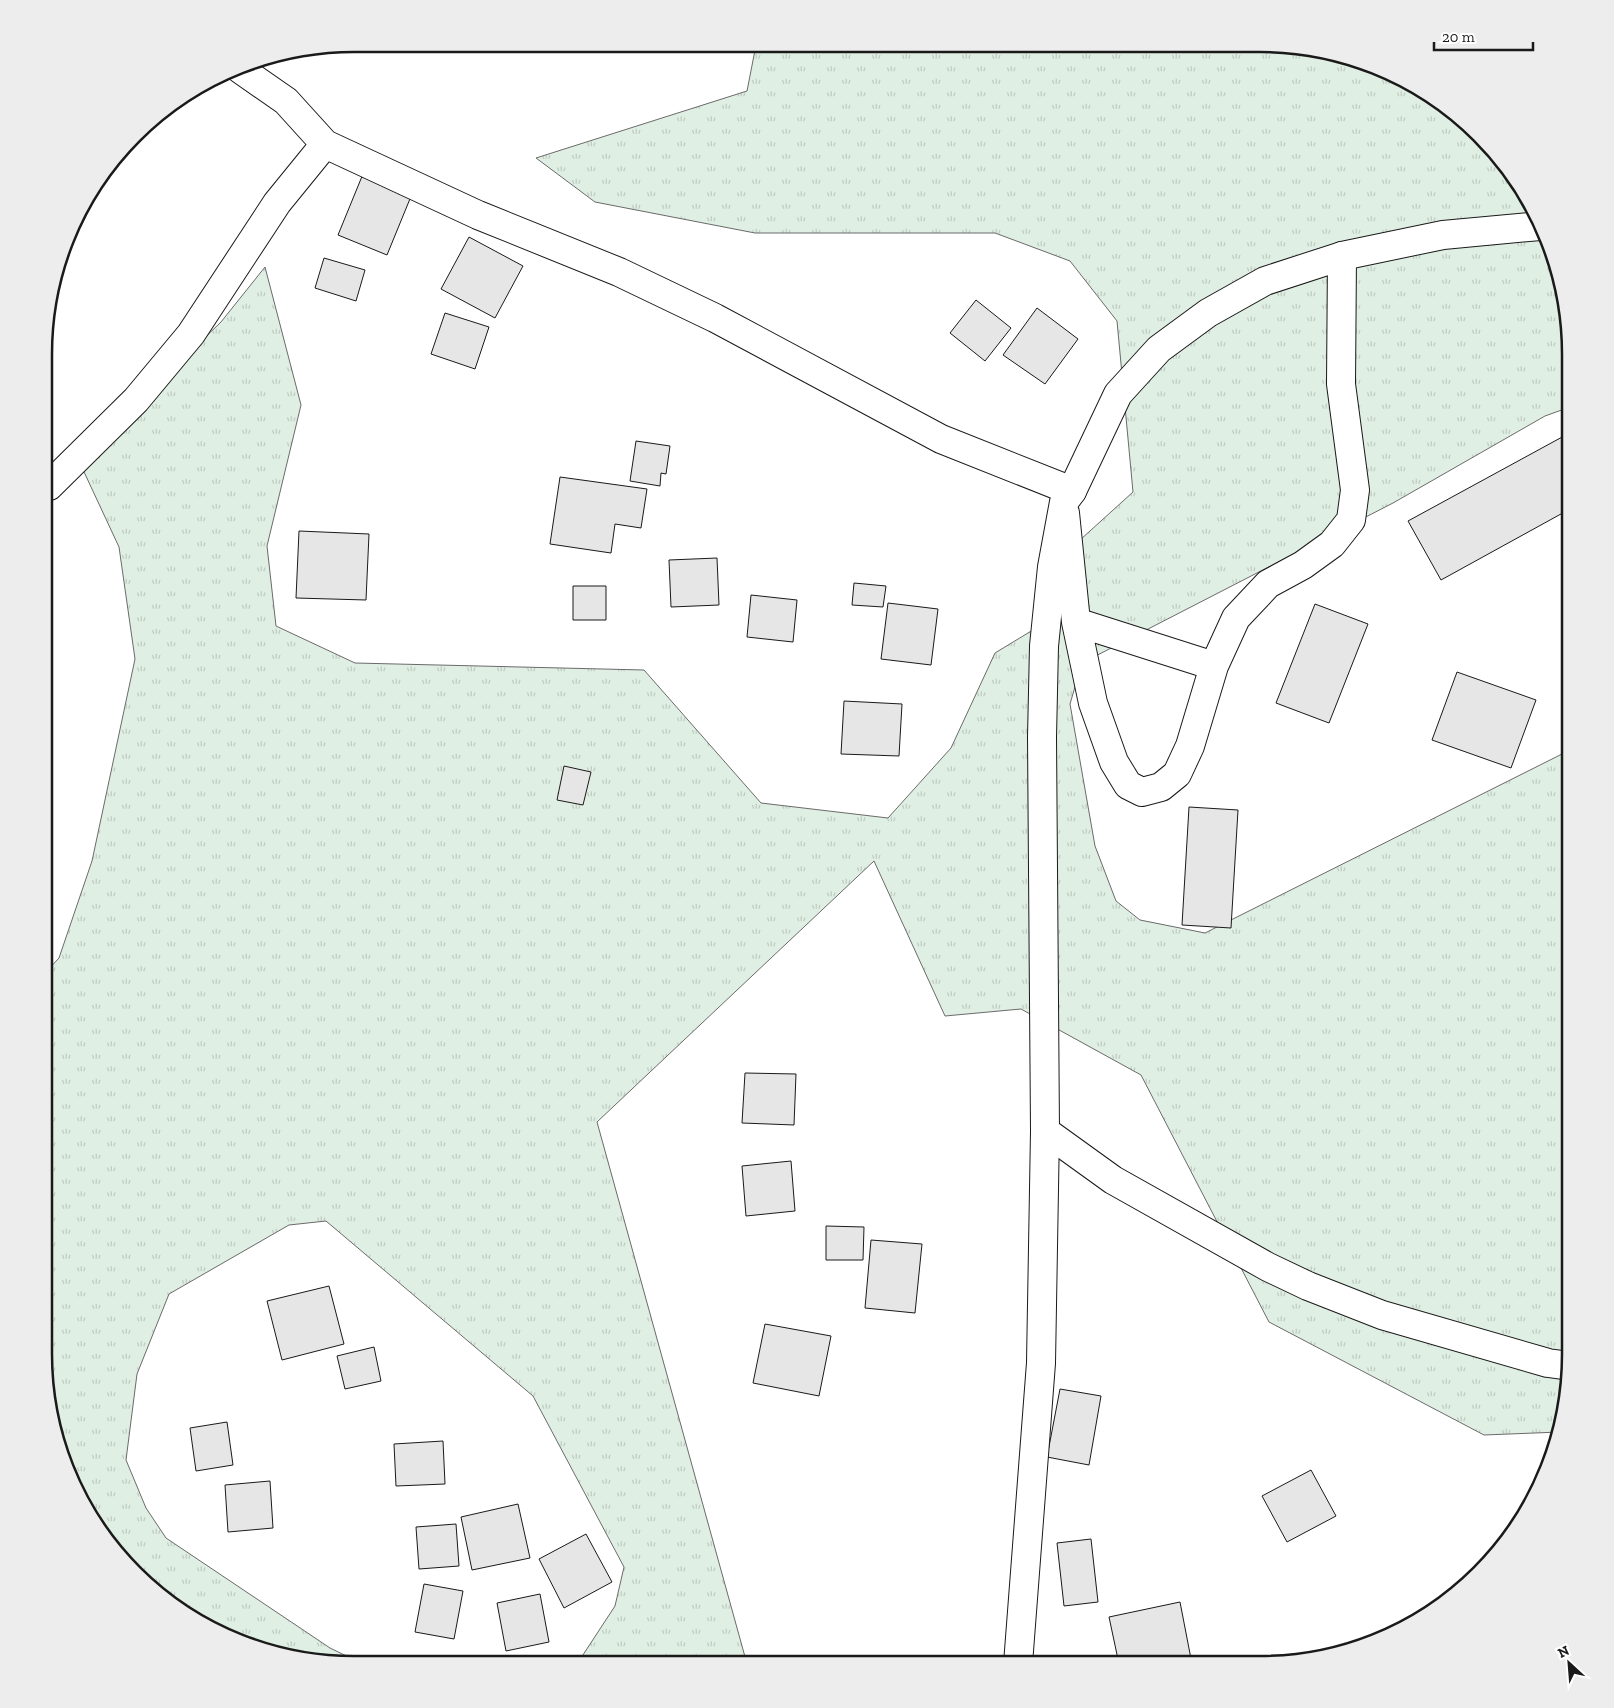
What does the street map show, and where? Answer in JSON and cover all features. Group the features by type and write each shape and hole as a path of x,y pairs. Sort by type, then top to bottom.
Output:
{"street":[{"path":"246,73 286,101 325,144 478,215 619,272 697,309 941,439 1068,497"},
{"path":"53,482 136,400 191,334 277,203 325,144"},
{"path":"1019,1656 1041,1362 1046,1131 1042,737 1044,646 1052,567 1068,497 1118,394 1159,349 1208,313 1265,281 1342,256 1443,235 1533,227"},
{"path":"1068,497 1076,622 1093,703 1114,762 1128,785 1142,792 1161,787 1177,774 1190,746 1214,666 1236,618 1268,584 1303,566 1332,544 1351,520 1355,490 1341,384 1342,256"},
{"path":"1076,622 1214,666"},
{"path":"1046,1131 1113,1180 1268,1267 1308,1286 1382,1316 1548,1364 1561,1365"}],"green space":[{"path":"755,52 1260,52 1299,55 1338,63 1375,75 1427,103 1459,127 1487,155 1521,203 1539,239 1556,295 1562,354 1562,410 1545,416 1393,503 1082,663 1070,704 1095,846 1116,901 1140,920 1205,933 1562,754 1562,1354 1559,1393 1551,1432 1484,1435 1269,1322 1141,1075 1021,1009 945,1016 874,861 597,1122 745,1656 582,1656 615,1606 624,1567 533,1396 326,1221 289,1225 169,1294 137,1374 126,1460 146,1508 166,1538 330,1648 346,1656 295,1650 276,1645 239,1633 203,1615 155,1581 127,1553 93,1505 75,1469 58,1413 53,1373 53,964 59,958 92,861 135,659 119,547 78,459 221,322 265,267 301,405 267,546 276,626 355,663 644,670 761,803 888,818 951,748 995,653 1056,616 1080,540 1133,492 1117,321 1070,261 995,233 755,233 595,202 536,158 747,91"}],"building":[{"path":"365,169 414,189 387,255 338,235"},
{"path":"469,237 523,266 495,318 441,289"},
{"path":"324,258 365,270 356,301 315,288"},
{"path":"976,300 1011,328 985,361 950,333"},
{"path":"1037,308 1078,339 1045,384 1003,355"},
{"path":"445,313 489,327 475,369 431,354"},
{"path":"1562,437 1562,513 1441,580 1408,521"},
{"path":"636,441 670,446 666,474 661,473 660,486 630,481"},
{"path":"560,477 647,489 641,528 615,524 611,553 550,544"},
{"path":"299,531 369,534 366,600 296,598"},
{"path":"717,558 719,605 671,607 669,560"},
{"path":"854,583 886,586 883,607 852,605"},
{"path":"573,586 606,586 606,620 573,620"},
{"path":"751,595 797,600 793,642 747,637"},
{"path":"888,603 938,609 931,665 881,659"},
{"path":"1315,604 1368,624 1329,723 1276,703"},
{"path":"1457,672 1536,700 1511,768 1432,740"},
{"path":"844,701 902,704 899,756 841,754"},
{"path":"564,766 591,772 583,805 557,800"},
{"path":"1189,807 1238,810 1231,928 1182,925"},
{"path":"745,1073 796,1074 794,1125 742,1123"},
{"path":"791,1161 795,1211 746,1216 742,1166"},
{"path":"826,1226 864,1227 863,1260 826,1260"},
{"path":"871,1240 922,1244 915,1313 865,1308"},
{"path":"329,1286 344,1344 282,1360 267,1301"},
{"path":"765,1324 831,1336 819,1396 753,1383"},
{"path":"374,1347 381,1381 345,1389 337,1356"},
{"path":"1060,1389 1101,1396 1089,1465 1047,1457"},
{"path":"227,1422 233,1465 196,1471 190,1428"},
{"path":"443,1441 445,1484 396,1486 394,1444"},
{"path":"1311,1470 1336,1516 1287,1542 1262,1496"},
{"path":"270,1481 273,1528 228,1532 225,1485"},
{"path":"518,1504 530,1558 472,1570 461,1517"},
{"path":"456,1524 459,1566 419,1569 416,1527"},
{"path":"586,1534 612,1582 564,1608 539,1559"},
{"path":"1091,1539 1098,1602 1064,1606 1057,1543"},
{"path":"424,1584 463,1591 454,1639 415,1632"},
{"path":"540,1594 549,1642 506,1651 497,1603"},
{"path":"1180,1602 1190,1656 1117,1656 1109,1617"}]}
